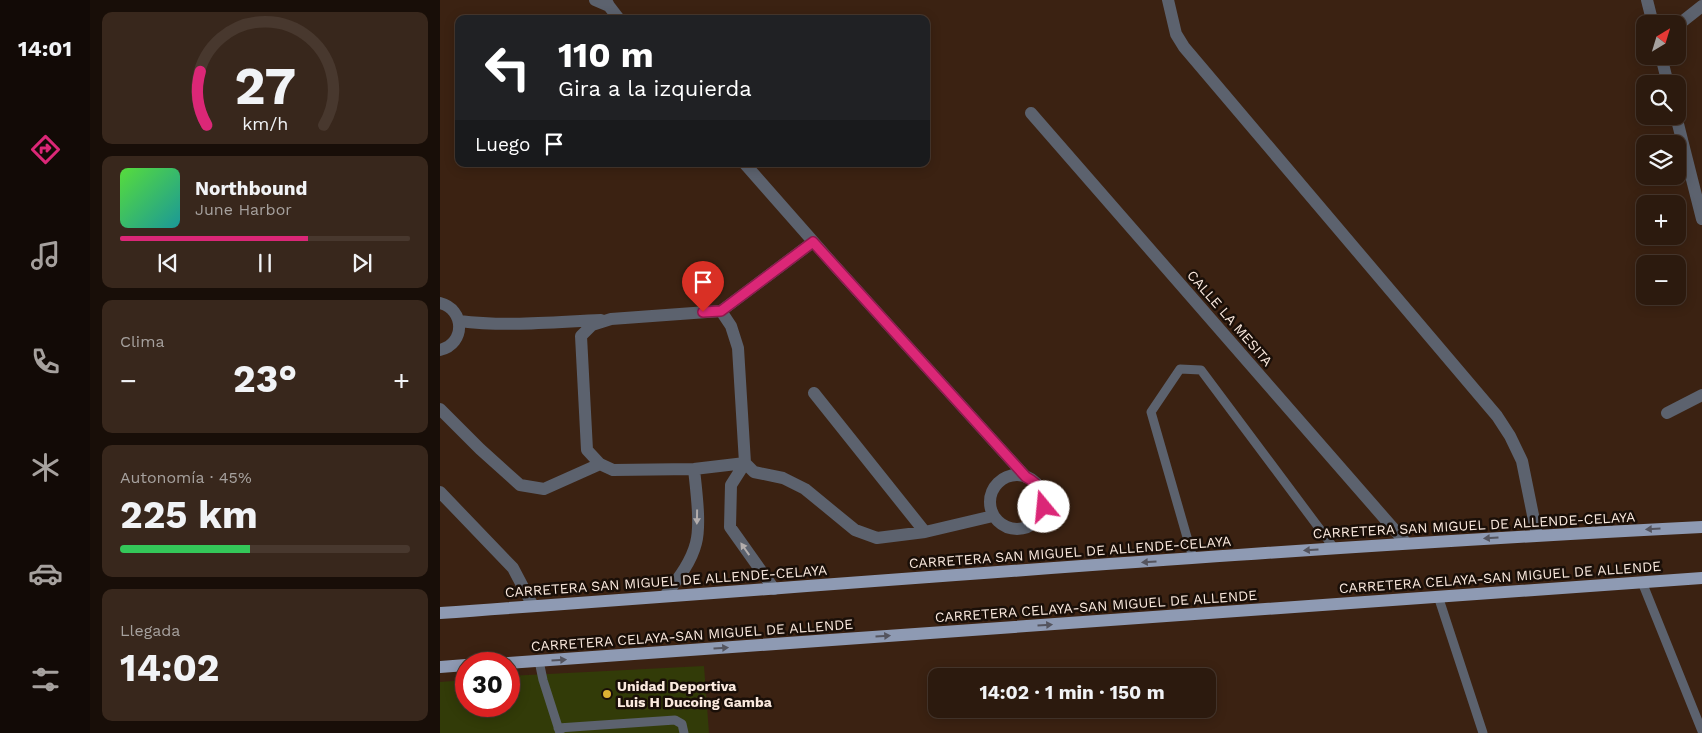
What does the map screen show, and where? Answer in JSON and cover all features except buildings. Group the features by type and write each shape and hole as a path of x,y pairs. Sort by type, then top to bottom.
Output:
{"main road":[{"name":"CARRETERA SAN MIGUEL DE ALLENDE-CELAYA","path":"440,612 1406,543 1702,526"},
{"name":"CARRETERA CELAYA-SAN MIGUEL DE ALLENDE","path":"520,662 1702,578"},
{"path":"440,667 455,666"}],"street":[{"path":"595,0 607,3 616,15"},
{"path":"1168,0 1176,34 1184,47 1497,416 1510,436 1522,461 1537,535"},
{"path":"1646,0 1650,15"},
{"path":"1686,19 1702,6"},
{"name":"CALLE LA MESITA","path":"1031,113 1406,543"},
{"path":"1679,125 1699,196 1702,219"},
{"path":"749,167 813,242 1026,477 1040,489 1044,498 1044,507 1040,516 1026,528 1017,530 1008,528 999,523 993,516 990,507 993,489 1007,476 1026,477"},
{"path":"459,321 511,323 611,319 721,311 813,242"},
{"path":"440,303 451,307 456,313 460,329 457,338 452,344 440,350"},
{"path":"721,311 731,326 738,348 745,463 731,485 730,527 774,589"},
{"path":"611,319 592,325 582,336 587,450 600,464 613,470 694,469 745,463"},
{"path":"814,393 925,532"},
{"path":"1667,413 1702,394"},
{"path":"440,409 480,450 520,485 544,489 600,464"},
{"path":"745,463 754,472 783,478 805,489 855,530 877,538 925,532 993,516"},
{"path":"665,596 685,569 696,542 698,511 694,469"},
{"path":"440,492 513,568 533,606"}],"lane":[{"path":"1193,558 1151,412 1180,368 1201,370 1334,548"},
{"path":"1642,582 1702,731"},
{"path":"1438,596 1483,733"},
{"path":"539,661 559,731 676,720 682,724 684,733"}],"green space":[{"name":"Unidad Deportiva Luis H Ducoing Gamba","path":"704,666 709,733 440,733 440,682 455,681 455,717 520,717 520,675"}],"place":[{"name":"Unidad Deportiva Luis H Ducoing Gamba","path":"607,694"}],"route":[{"path":"703,312 721,311 813,242 1026,477 1034,482 1044,498 1044,507"}]}
